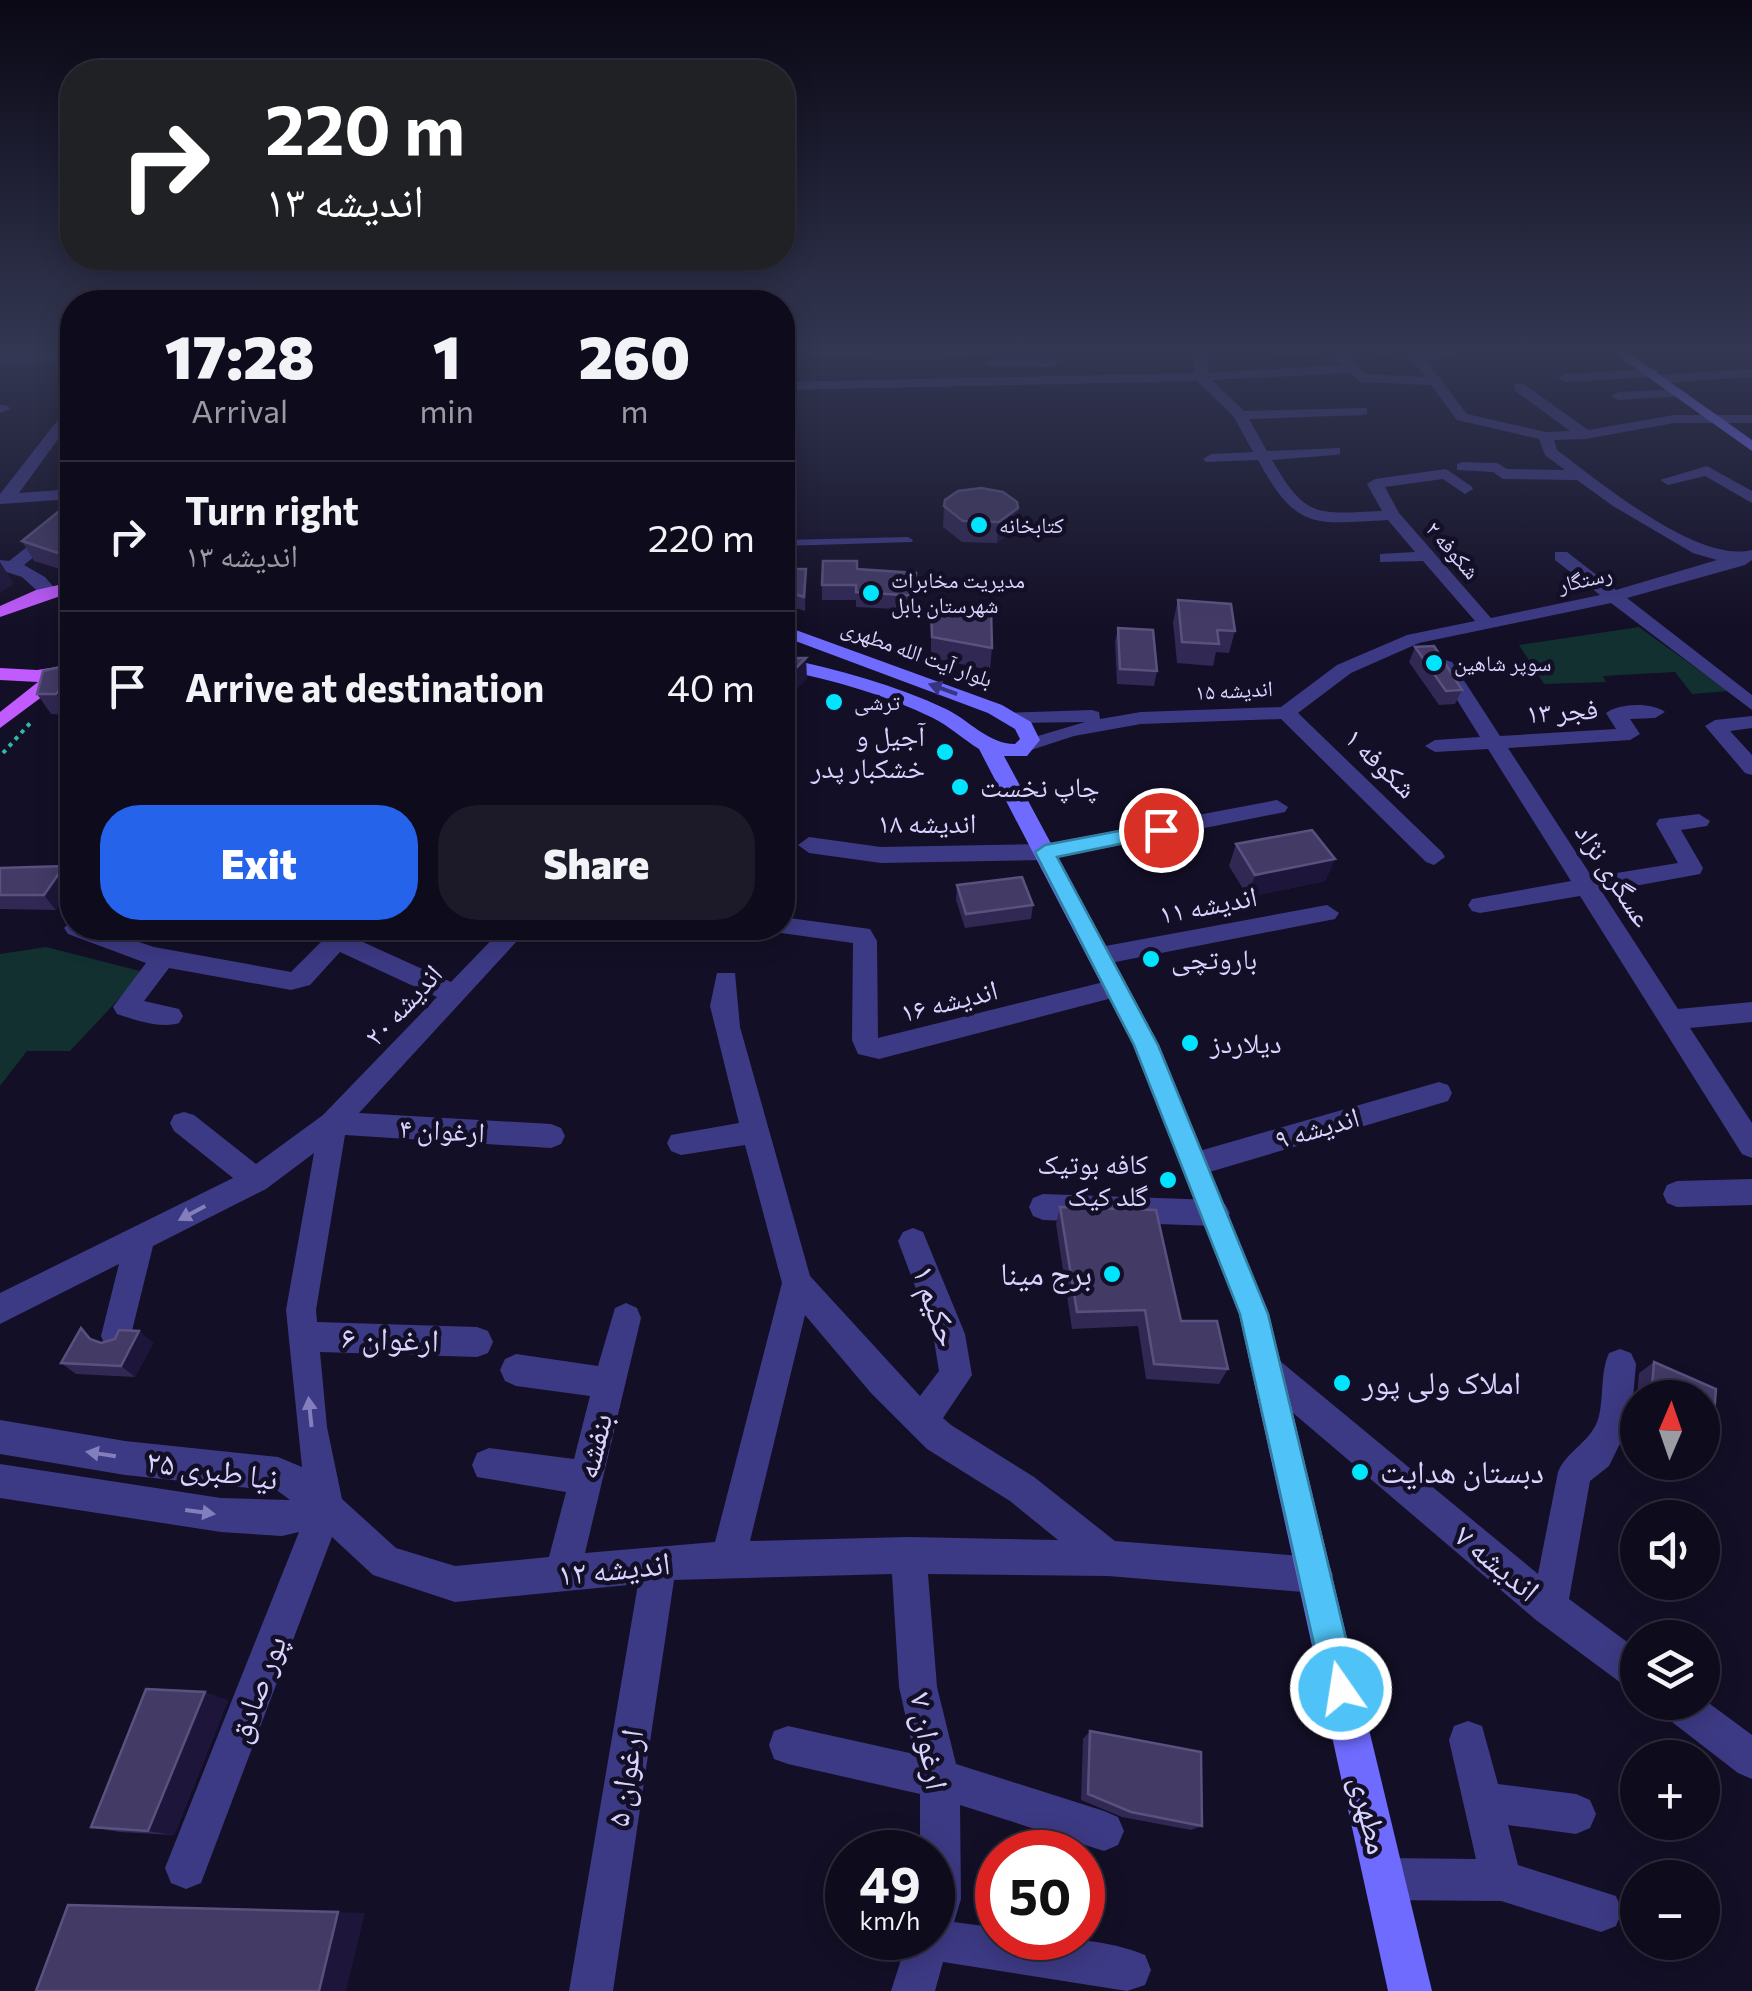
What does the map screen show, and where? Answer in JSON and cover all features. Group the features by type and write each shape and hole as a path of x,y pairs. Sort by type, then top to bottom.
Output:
{"main road":[{"path":"0,612 60,590"},
{"name":"بلوار آیت الله مطهری","path":"795,636 1012,717 1026,743"},
{"path":"795,661 816,669"},
{"name":"بلوار آیت الله مطهری","path":"795,666 816,669 944,716 988,748"},
{"path":"0,674 38,676 60,672"},
{"path":"0,722 60,676"},
{"path":"988,748 1026,743 1020,808"},
{"name":"مطهری","path":"988,748 1146,1045 1254,1314 1410,1991"}],"street":[{"path":"4,499 48,441"},
{"path":"1254,441 1284,494 1320,519 1392,515"},
{"path":"1547,441 1550,452 1580,476 1699,549 1748,561"},
{"path":"1211,459 1335,451"},
{"path":"1462,467 1497,468 1503,474 1580,476"},
{"path":"1668,480 1707,471 1752,498"},
{"name":"شکوفه ۲","path":"1465,489 1446,474 1375,484 1392,515 1487,624"},
{"path":"4,499 60,495"},
{"path":"6,566 60,526"},
{"path":"1407,533 1435,530"},
{"path":"1386,558 1428,556"},
{"path":"1561,556 1752,704"},
{"name":"رستگار","path":"1426,636 1613,596 1748,561"},
{"path":"6,566 41,580 49,592"},
{"name":"اندیشه ۱۵","path":"1026,743 1142,718 1286,712 1344,669 1426,636"},
{"name":"عسگری نژاد","path":"1426,636 1672,1020 1743,1117 1752,1146"},
{"name":"شکوفه ۱","path":"1286,712 1434,857"},
{"name":"فجر ۱۳","path":"1494,743 1630,734 1616,713 1655,712"},
{"path":"1012,717 1142,718"},
{"path":"1752,722 1715,726 1752,768"},
{"path":"1435,746 1494,743"},
{"name":"اندیشه ۱۸","path":"809,845 881,855 1045,852 1277,808"},
{"path":"1480,904 1692,868 1666,824 1699,820"},
{"name":"اندیشه ۱۱","path":"1100,956 1326,913"},
{"name":"اندیشه ۱۶","path":"795,927 862,935 866,942 865,1040 867,1047 880,1050 1116,988"},
{"path":"119,940 163,958 291,981 301,978 337,940"},
{"path":"354,940 454,994"},
{"name":"اندیشه ۲۰","path":"0,1309 256,1180 333,1123 506,940"},
{"path":"163,958 126,1007 170,1016"},
{"path":"726,980 725,1016 797,1282 882,1382 940,1438 1022,1489 1108,1558"},
{"path":"1672,1020 1752,1012"},
{"name":"اندیشه ۹","path":"1196,1164 1439,1093"},
{"path":"184,1123 256,1180"},
{"path":"326,1508 311,1427 301,1310 333,1123"},
{"name":"ارغوان ۴","path":"333,1123 551,1136"},
{"path":"681,1143 756,1132"},
{"path":"1677,1194 1752,1192"},
{"path":"1043,1208 1215,1213"},
{"path":"117,1336 140,1240"},
{"name":"حکیم ۱","path":"913,1241 949,1334 956,1375 922,1420"},
{"path":"728,1559 797,1282"},
{"name":"بنفشه","path":"562,1574 626,1318"},
{"name":"ارغوان ۶","path":"302,1336 477,1342"},
{"path":"1549,1606 1575,1472 1597,1454 1616,1422 1620,1364"},
{"path":"516,1370 610,1383"},
{"name":"اندیشه ۷","path":"1268,1372 1549,1606 1620,1659"},
{"name":"نیا طبری ۲۵","path":"0,1437 125,1458 278,1474 296,1482 326,1508"},
{"path":"489,1465 586,1478"},
{"name":"نیا طبری ۲۵","path":"0,1482 221,1515 282,1519 326,1508"},
{"name":"اندیشه ۱۲","path":"326,1508 386,1562 456,1584 728,1559 909,1555 1108,1558 1315,1575"},
{"name":"پور صادق","path":"186,1868 326,1508"},
{"name":"ارغوان ۷","path":"909,1555 918,1687 940,1779 940,1830"},
{"name":"ارغوان ۵","path":"590,1991 659,1564"},
{"path":"1700,1720 1752,1760"},
{"path":"1468,1740 1500,1880"},
{"path":"788,1746 940,1779 1104,1830"},
{"path":"1482,1802 1576,1814"},
{"path":"1385,1879 1500,1880 1601,1910"},
{"path":"955,1938 1130,1970"},
{"name":"ارغوان ۷","path":"914,1991 923,1960"}],"lane":[{"path":"795,543 908,540"}],"green space":[{"path":"1639,627 1728,691 1692,694 1675,672 1603,676 1606,682 1544,684 1519,645"},
{"path":"46,947 144,972 70,1051 27,1051 0,1086 0,954"}],"building":[{"path":"981,488 1003,492 1017,502 1018,508 999,522 963,521 944,506 945,500 958,491"},
{"path":"60,510 58,553 22,541"},
{"path":"823,561 857,561 857,569 916,573 916,596 856,592 856,585 822,585"},
{"path":"795,569 806,569 804,597 795,594"},
{"path":"1178,600 1231,604 1235,631 1217,630 1219,644 1182,642"},
{"path":"931,607 991,609 992,648 932,637"},
{"path":"1118,628 1153,630 1157,671 1120,669"},
{"path":"1434,646 1462,690 1446,691 1415,647"},
{"path":"60,667 60,689 56,694 37,694 43,671"},
{"path":"1312,830 1335,859 1255,875 1236,844"},
{"path":"60,866 60,872 44,895 0,895 0,868"},
{"path":"1022,877 1033,905 966,914 957,885"},
{"path":"1060,1207 1156,1210 1181,1321 1217,1321 1228,1369 1154,1364 1145,1310 1077,1312"},
{"path":"81,1328 90,1339 101,1343 115,1339 119,1330 139,1331 121,1366 61,1363"},
{"path":"1654,1362 1695,1380 1652,1380"},
{"path":"146,1689 205,1692 148,1831 91,1827"},
{"path":"1090,1731 1201,1752 1202,1826 1131,1812 1088,1794"},
{"path":"68,1905 338,1912 319,1991 36,1991"}],"place":[{"name":"کتابخانه","path":"979,525"},
{"name":"مدیریت مخابرات شهرستان بابل","path":"871,593"},
{"name":"سوپر شاهین","path":"1434,663"},
{"name":"ترشی","path":"834,702"},
{"name":"آجیل و خشکبار پدر","path":"945,752"},
{"name":"چاپ نخست","path":"960,787"},
{"name":"باروتچی","path":"1151,959"},
{"name":"دیلاردز","path":"1190,1043"},
{"name":"کافه بوتیک گلد کیک","path":"1168,1180"},
{"name":"برج مینا","path":"1112,1274"},
{"name":"املاک ولی پور","path":"1342,1383"},
{"name":"دبستان هدایت","path":"1360,1472"}],"route":[{"path":"1161,830 1045,852 1146,1045 1254,1314 1341,1689"}]}
